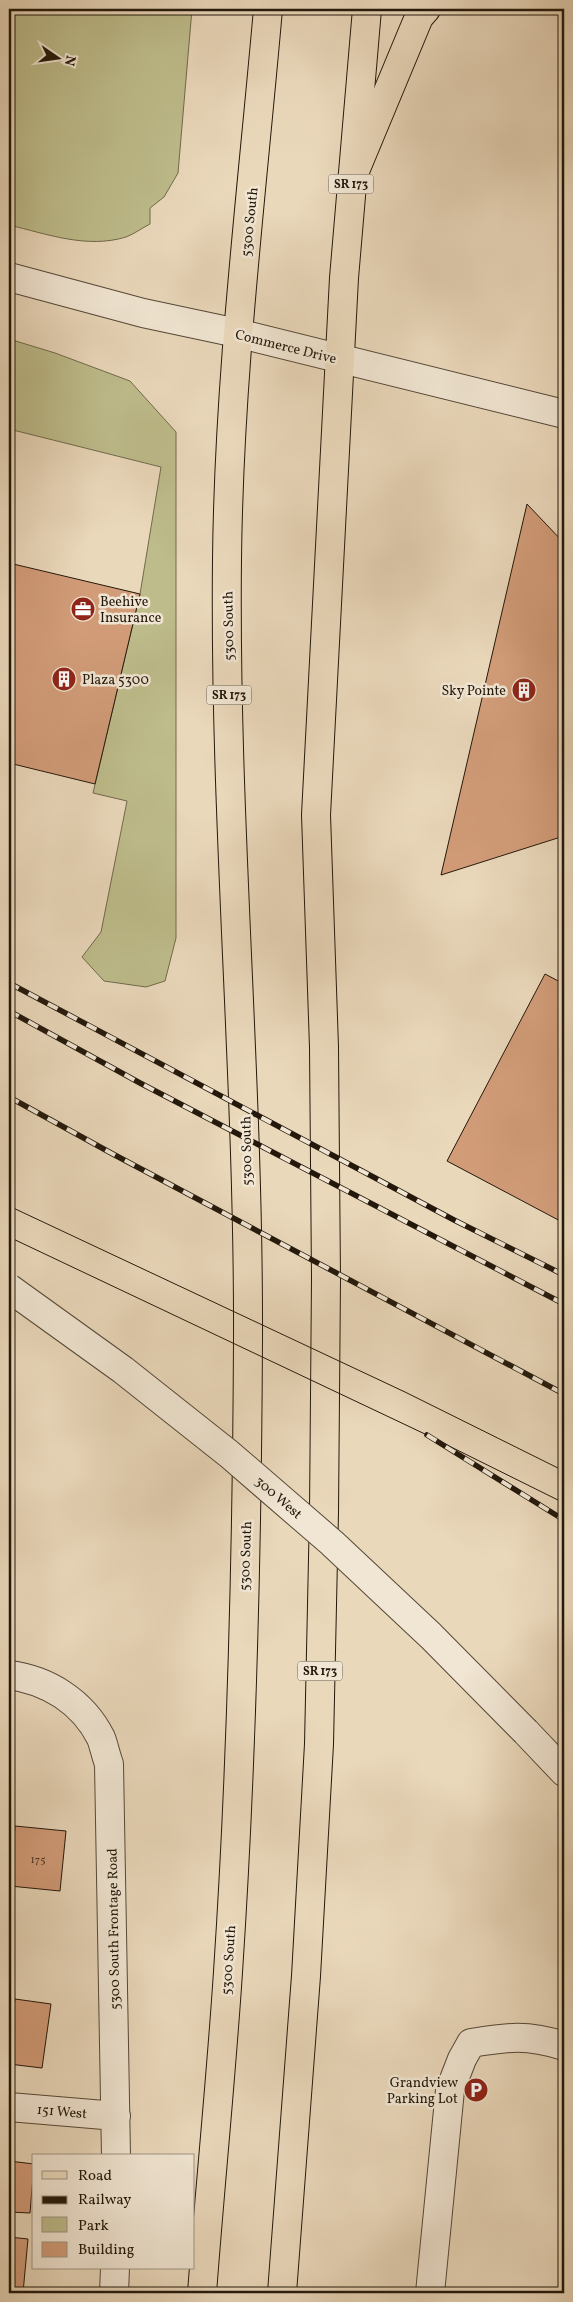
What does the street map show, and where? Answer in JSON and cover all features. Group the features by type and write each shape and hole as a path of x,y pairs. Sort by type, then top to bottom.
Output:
{"main road":[{"name":"5300 South","path":"202,2293 230,1936 238,1798 247,1478 247,1194 229,722 227,560 232,404 237,333 268,9"},
{"name":"SR 173","path":"282,2293 306,1976 319,1744 324,1512 326,1279 324,1047 316,815 340,359 352,178 367,9"},
{"path":"352,178 419,17 426,9"}],"street":[{"name":"Commerce Drive","path":"9,277 143,313 237,333 564,414"},
{"name":"300 West","path":"9,1288 130,1376 229,1454 332,1543 431,1636 564,1772"},
{"name":"5300 South Frontage Road","path":"9,1675 27,1677 58,1690 82,1710 101,1738 109,1764 116,2154"},
{"path":"430,2293 450,2090 462,2058 471,2043 514,2036 540,2038 564,2046"},
{"name":"151 West","path":"9,2107 116,2116"},
{"path":"114,2293 115,2270"}],"green space":[{"path":"9,9 192,9 178,173 164,197 150,208 150,224 126,237 97,241 67,239 9,225"},
{"path":"9,339 55,353 130,381 176,432 176,938 165,981 146,987 104,981 82,957 101,932 127,801 93,793 140,594 161,467 9,429"}],"building":[{"name":"Sky Pointe","path":"527,504 564,543 564,836 441,875"},
{"name":"Plaza 5300","path":"9,563 140,594 95,784 9,763"},
{"path":"545,974 564,984 564,1223 447,1161"},
{"path":"15,1826 66,1831 60,1891 10,1886"},
{"path":"15,1999 51,2004 42,2068 9,2064 9,2016 13,2016"},
{"path":"9,2161 32,2164 30,2213 9,2212"},
{"path":"9,2237 28,2239 23,2293 9,2293"}],"tram line":[{"path":"9,1206 405,1392 564,1471"},
{"path":"9,1237 427,1435"},
{"path":"445,1444 564,1503"}],"railway":[{"path":"9,983 454,1220 564,1275"},
{"path":"9,1011 140,1083 564,1304"},
{"path":"9,1097 564,1394"},
{"path":"427,1435 564,1520"}],"place":[{"name":"Beehive Insurance","path":"83,609"},
{"name":"Plaza 5300","path":"64,679"},
{"name":"Sky Pointe","path":"524,690"},
{"name":"Grandview Parking Lot","path":"476,2090"}]}
